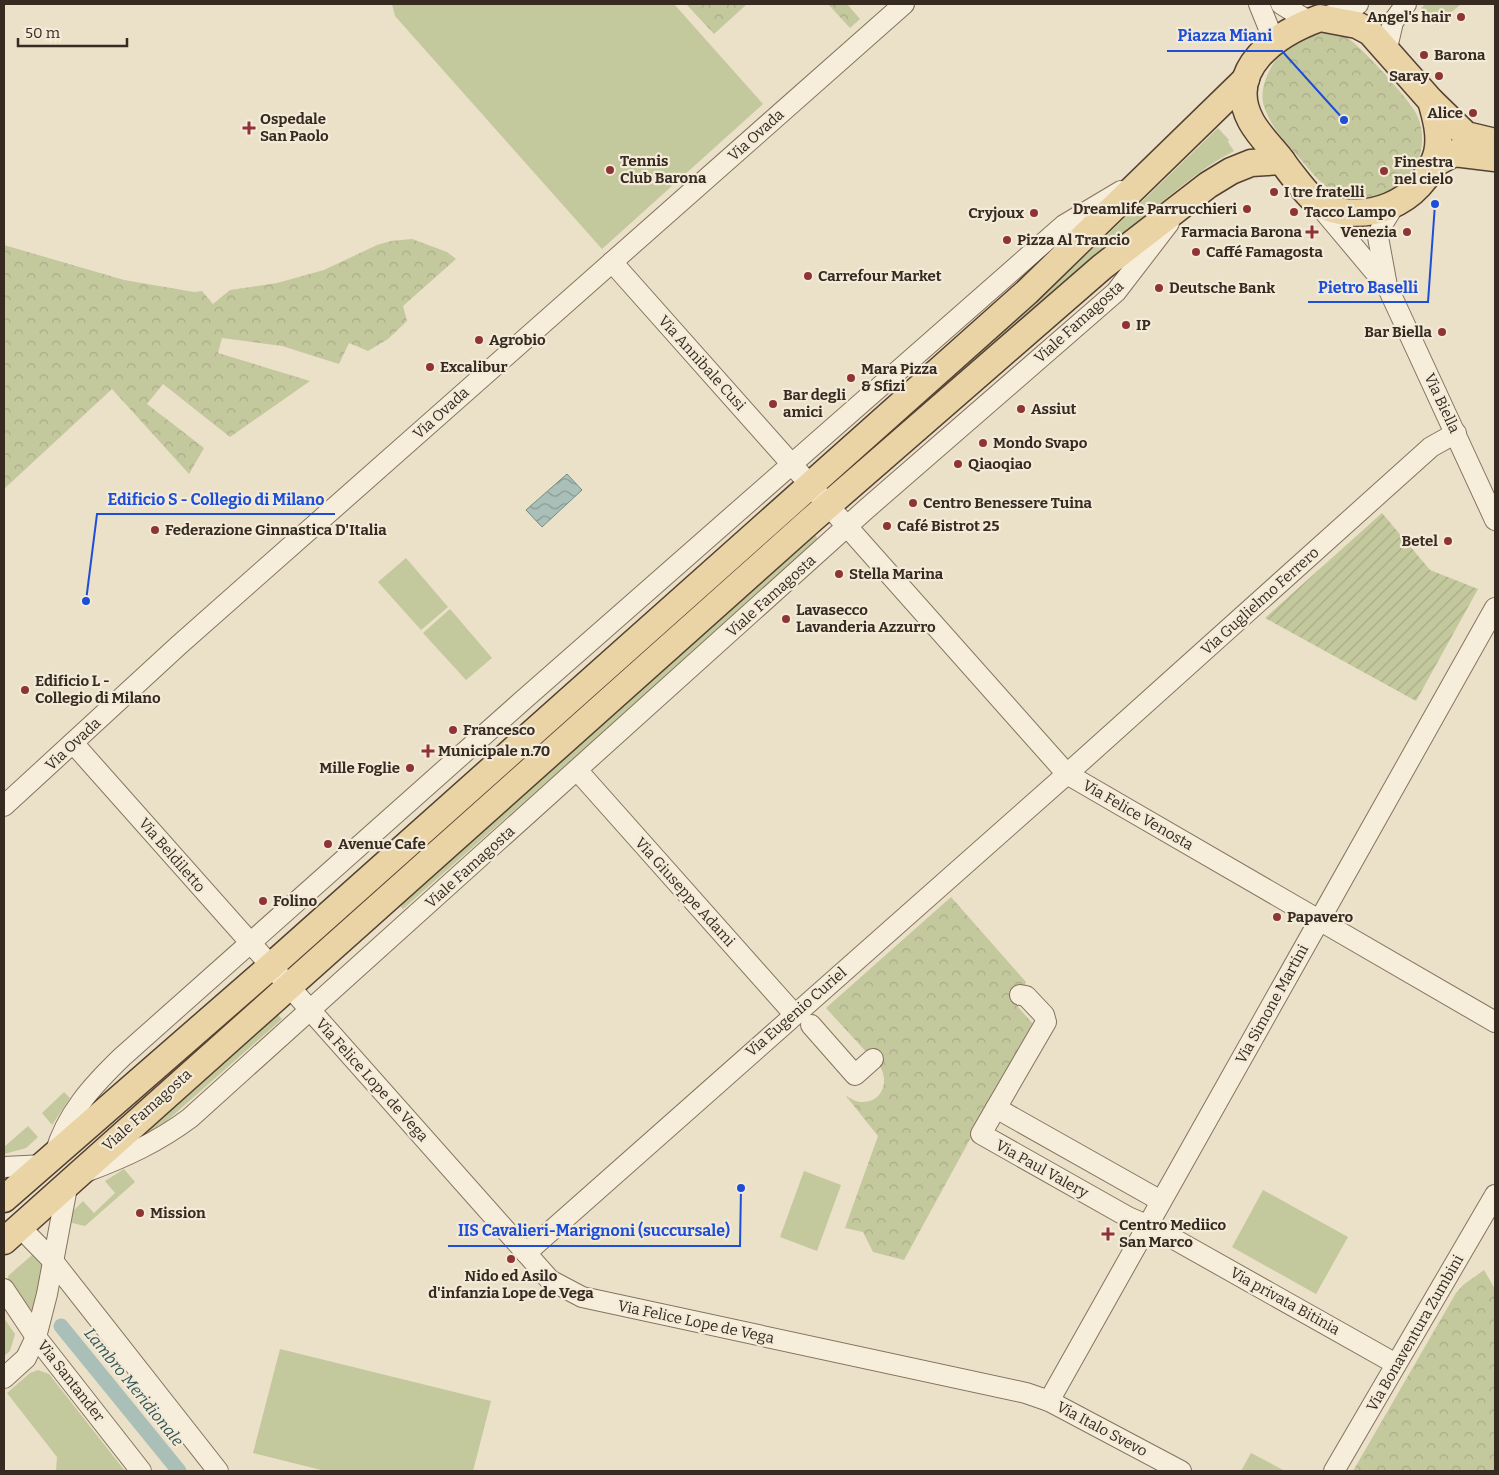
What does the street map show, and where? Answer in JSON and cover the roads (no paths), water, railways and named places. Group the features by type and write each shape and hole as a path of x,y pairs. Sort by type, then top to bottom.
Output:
{"main road":[{"path":"1431,101 1438,126 1437,153 1425,179 1395,204 1378,211 1361,214 1317,203 1251,121 1244,101 1246,79 1253,60 1274,41 1315,20 1357,25 1370,32 1387,48 1431,101 1466,135 1495,142"},
{"name":"Viale Famagosta","path":"4,1199 50,1161 270,967 1027,292 1246,79"},
{"path":"1432,165 1454,153 1495,158"},
{"name":"Viale Famagosta","path":"9,1226 70,1179 828,505 1102,267 1184,204 1231,171 1251,163 1282,161"}],"street":[{"name":"Via Ovada","path":"4,806 64,753 179,645 904,4"},
{"path":"1259,4 1274,41"},
{"path":"1281,4 1315,20 1344,11 1358,4"},
{"path":"1387,48 1393,22 1406,4"},
{"name":"Viale Famagosta","path":"50,1161 60,1135 87,1092 122,1057 1064,225 1145,177"},
{"path":"1317,203 1387,286"},
{"name":"Viale Famagosta","path":"70,1179 134,1154 164,1137 190,1118 847,526 1116,292 1184,204"},
{"path":"1387,286 1378,237 1382,225 1395,204"},
{"name":"Via Annibale Cusi","path":"612,262 792,464"},
{"name":"Via Biella","path":"1387,286 1495,520"},
{"name":"Via Guglielmo Ferrero","path":"1067,774 1431,447 1456,433"},
{"path":"792,464 847,526"},
{"name":"Via Felice Venosta","path":"847,526 1067,774 1495,1022"},
{"name":"Via Simone Martini","path":"1049,1401 1495,608"},
{"name":"Via Beldiletto","path":"73,743 270,967"},
{"name":"Via Giuseppe Adami","path":"577,770 794,1014"},
{"name":"Via Eugenio Curiel","path":"526,1253 1067,774"},
{"name":"Via Felice Lope de Vega","path":"270,967 550,1280 582,1297 1026,1393 1049,1401"},
{"name":"Via Paul Valery","path":"1020,995 1026,996 1044,1015 1046,1022 981,1134 1147,1225"},
{"path":"810,1025 855,1075 873,1059"},
{"path":"996,1108 1161,1201"},
{"path":"4,1167 50,1161"},
{"path":"4,1378 26,1358 36,1337 70,1179"},
{"name":"Via Bonaventura Zumbini","path":"1334,1471 1495,1195"},
{"name":"Via privata Bitinia","path":"1147,1225 1396,1364"},
{"path":"9,1226 52,1261 218,1471"},
{"name":"Via Santander","path":"6,1297 141,1471"},
{"name":"Via Italo Svevo","path":"1049,1401 1182,1471"}],"water":[{"path":"567,474 582,490 542,527 526,510"}],"waterway":[{"name":"Lambro Meridionale","path":"61,1326 179,1471"}],"place":[{"name":"Angel's hair","path":"1461,17"},
{"name":"Barona","path":"1424,55"},
{"name":"Saray","path":"1439,76"},
{"name":"Alice","path":"1473,113"},
{"name":"Piazza Miani","path":"1344,120"},
{"name":"Ospedale San Paolo","path":"249,128"},
{"name":"Tennis Club Barona","path":"610,170"},
{"name":"Finestra nel cielo","path":"1384,171"},
{"name":"I tre fratelli","path":"1274,192"},
{"name":"Pietro Baselli","path":"1435,204"},
{"name":"Dreamlife Parrucchieri","path":"1247,209"},
{"name":"Tacco Lampo","path":"1294,212"},
{"name":"Cryjoux","path":"1034,213"},
{"name":"Farmacia Barona","path":"1312,232"},
{"name":"Venezia","path":"1407,232"},
{"name":"Pizza Al Trancio","path":"1007,240"},
{"name":"Caffé Famagosta","path":"1196,252"},
{"name":"Carrefour Market","path":"808,276"},
{"name":"Deutsche Bank","path":"1159,288"},
{"name":"IP","path":"1126,325"},
{"name":"Bar Biella","path":"1442,332"},
{"name":"Agrobio","path":"479,340"},
{"name":"Excalibur","path":"430,367"},
{"name":"Mara Pizza & Sfizi","path":"851,378"},
{"name":"Bar degli amici","path":"773,404"},
{"name":"Assiut","path":"1021,409"},
{"name":"Mondo Svapo","path":"983,443"},
{"name":"Qiaoqiao","path":"958,464"},
{"name":"Centro Benessere Tuina","path":"913,503"},
{"name":"Café Bistrot 25","path":"887,526"},
{"name":"Federazione Ginnastica D'Italia","path":"155,530"},
{"name":"Betel","path":"1448,541"},
{"name":"Stella Marina","path":"839,574"},
{"name":"Edificio S - Collegio di Milano","path":"86,601"},
{"name":"Lavasecco Lavanderia Azzurro","path":"786,619"},
{"name":"Edificio L - Collegio di Milano","path":"25,690"},
{"name":"Francesco","path":"453,730"},
{"name":"Municipale n.70","path":"428,751"},
{"name":"Mille Foglie","path":"410,768"},
{"name":"Avenue Cafe","path":"328,844"},
{"name":"Folino","path":"263,901"},
{"name":"Papavero","path":"1277,917"},
{"name":"IIS Cavalieri-Marignoni (succursale)","path":"741,1188"},
{"name":"Mission","path":"140,1213"},
{"name":"Centro Mediico San Marco","path":"1108,1234"},
{"name":"Nido ed Asilo d'infanzia Lope de Vega","path":"511,1259"}]}
